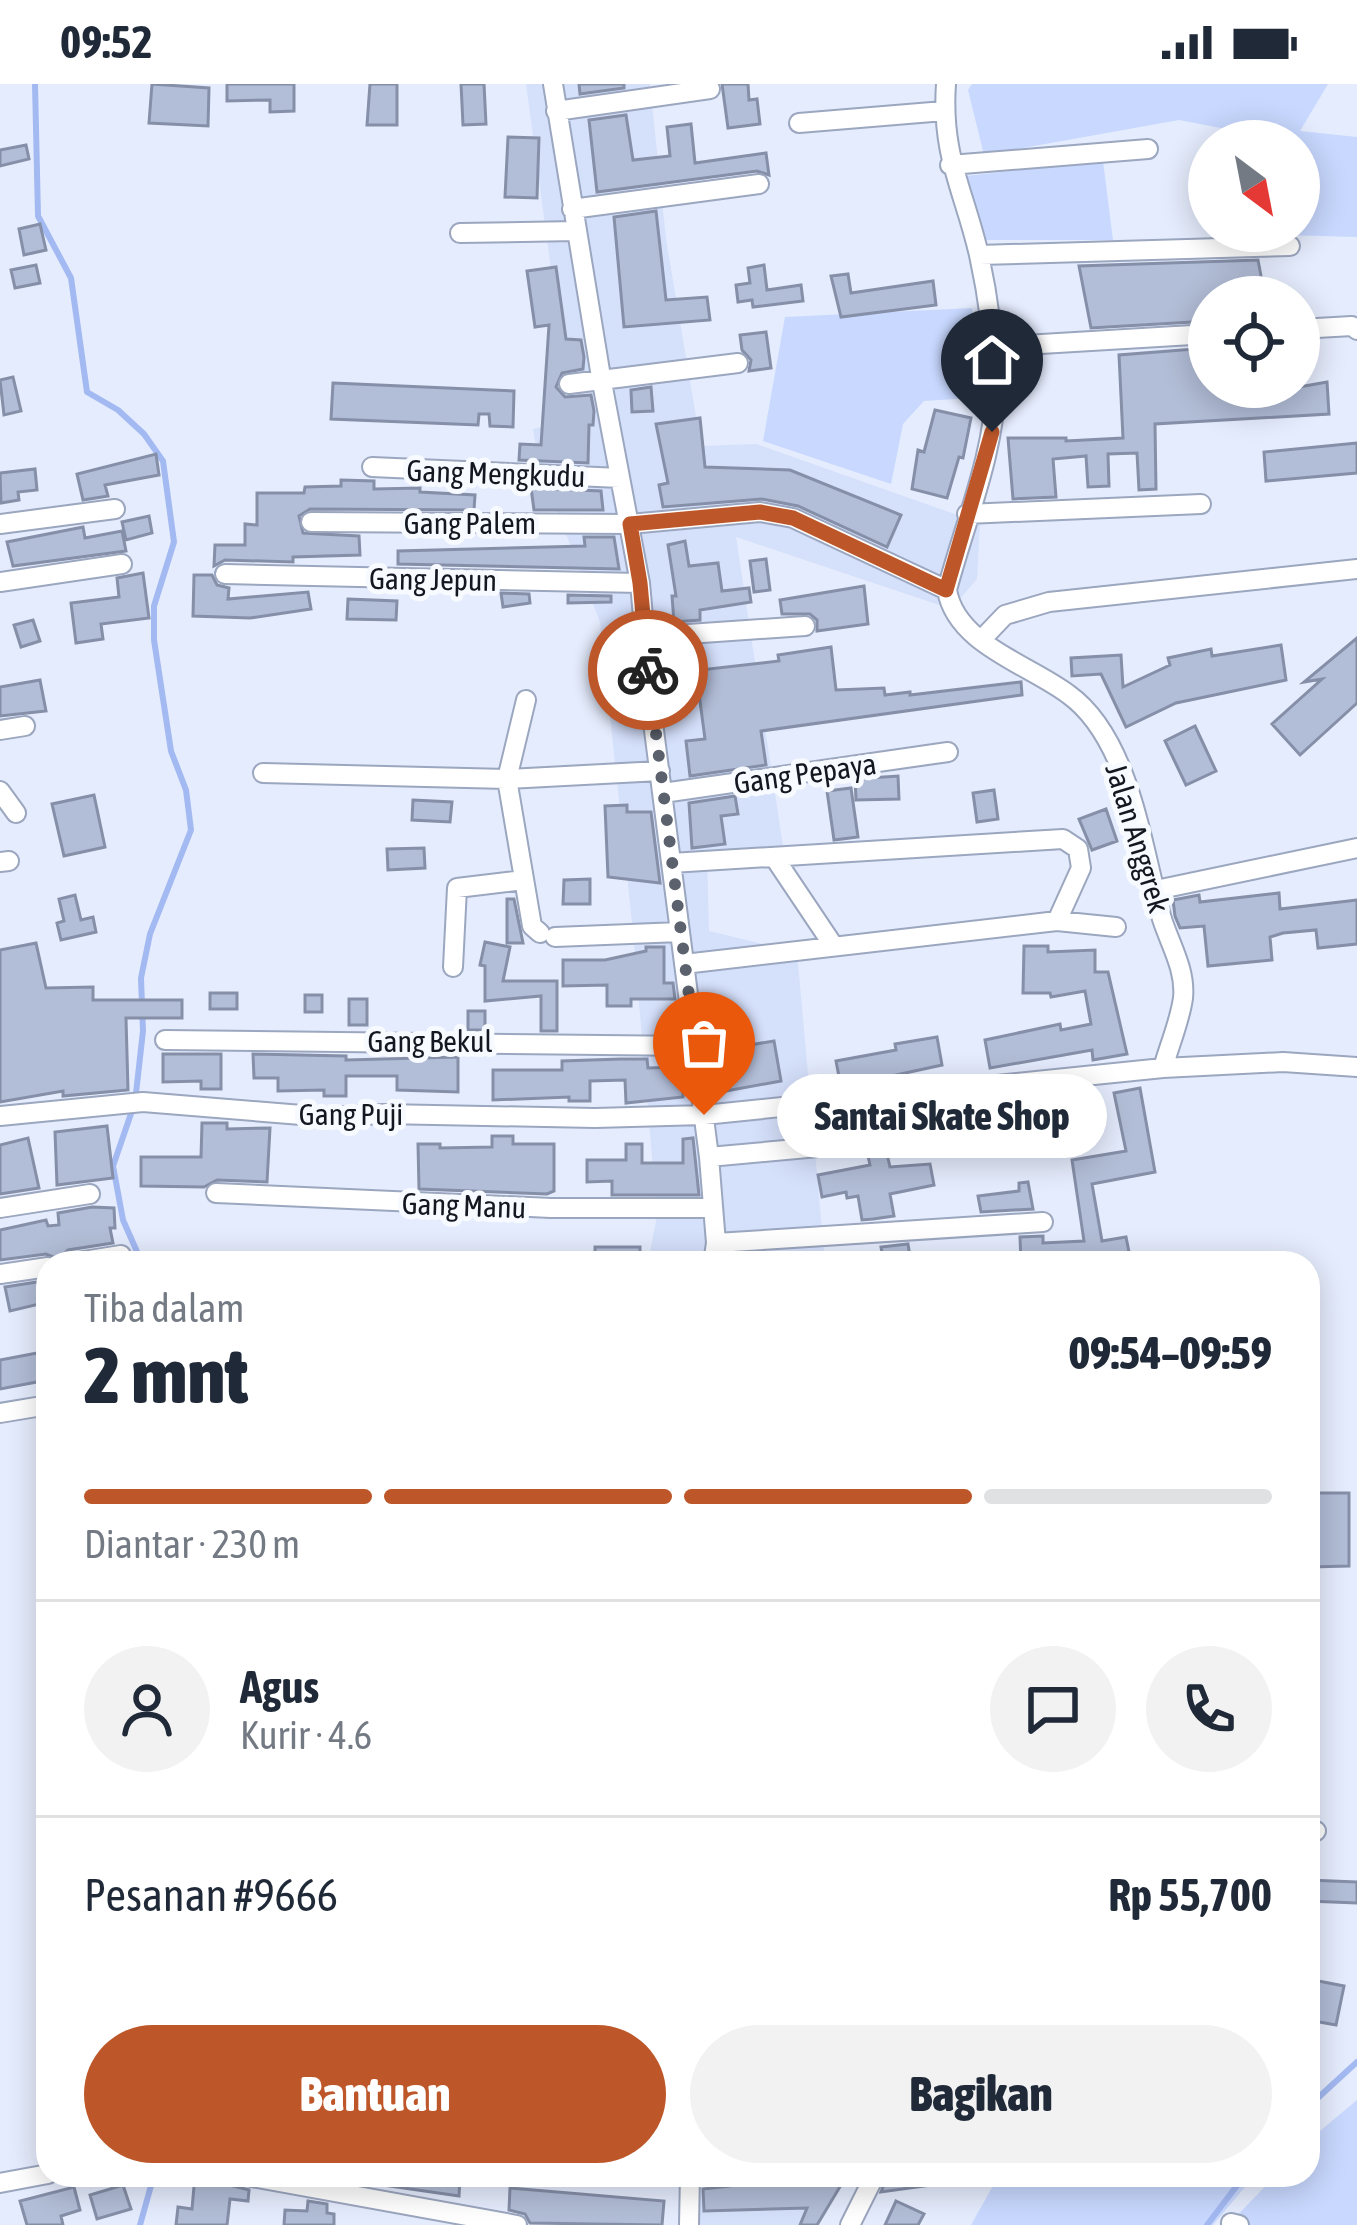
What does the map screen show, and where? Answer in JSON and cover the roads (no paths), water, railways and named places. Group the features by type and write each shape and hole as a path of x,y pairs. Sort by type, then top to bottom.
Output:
{"street":[{"path":"553,84 640,583 670,863 709,1157 714,1251"},
{"path":"946,84 950,165 979,255 996,387 992,432 946,590"},
{"path":"556,111 710,89"},
{"path":"799,123 944,112"},
{"path":"950,165 1148,149"},
{"path":"572,208 759,184"},
{"path":"460,233 576,231"},
{"path":"979,255 1188,249"},
{"path":"1320,328 1352,326 1357,330"},
{"path":"992,347 1188,335"},
{"path":"569,384 738,363"},
{"name":"Gang Mengkudu","path":"372,467 620,478"},
{"path":"967,514 1201,504"},
{"path":"0,524 115,509"},
{"name":"Gang Palem","path":"310,522 630,524 760,512 793,518 946,590"},
{"path":"0,582 122,564"},
{"path":"982,639 1005,615 1049,602 1357,569"},
{"name":"Gang Jepun","path":"225,574 640,583"},
{"name":"Jalan Anggrek","path":"946,590 950,608 962,626 1070,694 1101,733 1137,814 1182,977 1183,999 1162,1069"},
{"path":"645,637 805,626"},
{"path":"526,700 507,779 524,880 542,932 680,932"},
{"path":"0,730 26,726"},
{"name":"Gang Pepaya","path":"662,793 948,752"},
{"path":"263,773 507,779 660,771"},
{"path":"0,791 16,813"},
{"path":"670,863 1064,839 1078,849 1082,868 1057,921"},
{"path":"1156,890 1357,848"},
{"path":"774,857 833,945"},
{"path":"454,967 457,888 524,880"},
{"path":"684,964 1057,921 1116,928"},
{"name":"Gang Bekul","path":"165,1040 695,1046"},
{"path":"704,1115 1162,1069 1283,1062 1357,1066"},
{"name":"Gang Puji","path":"0,1116 142,1102 326,1118 704,1115"},
{"path":"709,1157 1059,1125"},
{"name":"Gang Manu","path":"216,1193 551,1208 713,1208"},
{"path":"0,1208 90,1194"},
{"path":"735,1251 1043,1222"},
{"path":"0,1274 36,1269"},
{"path":"0,1413 36,1407"},
{"path":"0,2183 36,2176"},
{"path":"307,2187 517,2225"},
{"path":"689,2225 690,2187"},
{"path":"850,2225 869,2187"}],"waterway":[{"path":"35,84 38,216 71,278 87,392 118,410 144,434 163,461 174,542 154,606 154,640 171,751 186,790 191,830 150,934 141,978 143,1031 135,1102 113,1166 123,1220 137,1251"},
{"path":"1320,2096 1357,2062"},
{"path":"140,2225 151,2187"},
{"path":"1207,2225 1236,2187"}],"place":[{"name":"Santai Skate Shop","path":"704,1115"}]}
